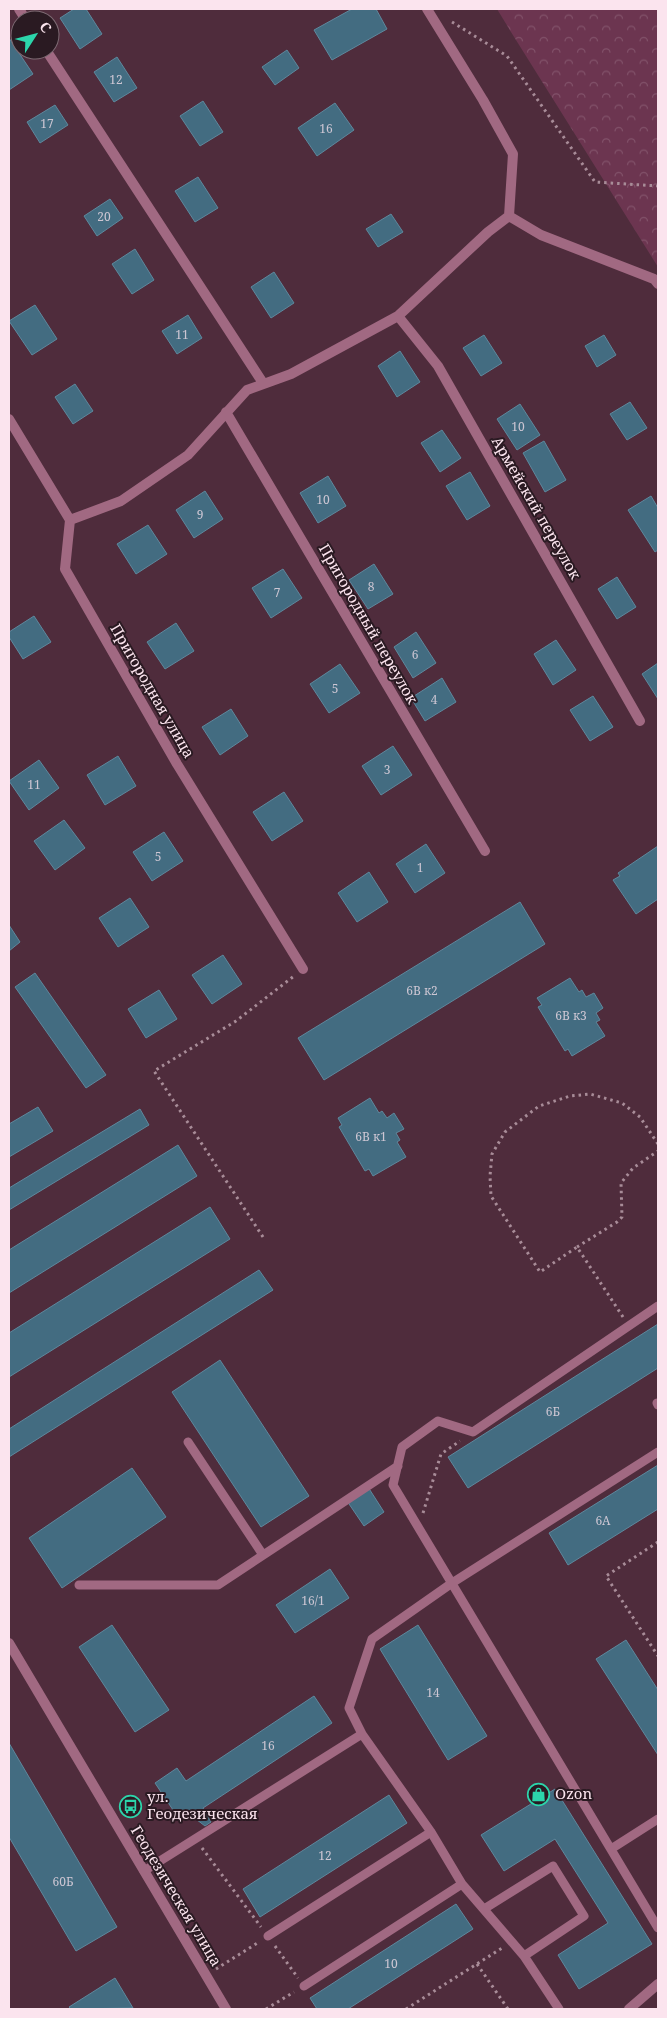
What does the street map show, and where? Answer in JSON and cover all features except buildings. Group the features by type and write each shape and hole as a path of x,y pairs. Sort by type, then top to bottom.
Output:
{"street":[{"path":"9,419 70,520 121,500 188,455 247,390 291,374 398,316 488,232 509,216 513,154 483,100 427,9"},
{"path":"53,60 263,383"},
{"path":"509,216 541,235 654,279 658,284"},
{"name":"Армейский переулок","path":"398,316 438,366 640,720"},
{"name":"Пригородный переулок","path":"226,412 485,851"},
{"name":"Пригородная улица","path":"70,520 65,569 177,764 302,969"},
{"name":"Геодезическая улица","path":"9,1644 226,2009"},
{"path":"629,2009 658,1984"}],"lane":[{"path":"658,1306 473,1432 438,1421 402,1447 393,1485 658,1928"},
{"path":"188,1442 263,1555"},
{"path":"559,2009 524,1956 462,1884 430,1832 362,1734 349,1708 372,1639 452,1583 658,1452"},
{"path":"79,1585 218,1585 398,1466"},
{"path":"144,1872 362,1734"},
{"path":"611,1849 658,1819"},
{"path":"268,1936 430,1832"},
{"path":"484,1909 553,1866 584,1916 524,1956"},
{"path":"304,1986 462,1884"}],"path":[{"path":"445,18 507,56 595,182 658,186"},
{"path":"263,1237 154,1071 236,1021 302,969"},
{"path":"658,1144 640,1117 622,1104 590,1094 570,1096 539,1106 505,1132 492,1154 491,1196 540,1272 622,1217 622,1182 633,1168 658,1151"},
{"path":"577,1247 629,1326"},
{"path":"419,1527 441,1454 473,1432"},
{"path":"658,1542 606,1576 658,1656"},
{"path":"206,1975 268,1936"},
{"path":"406,2009 512,1942"},
{"path":"477,1964 508,2009"}],"green space":[{"path":"497,9 658,9 658,267 511,32"}],"place":[{"name":"Ozon","path":"539,1794"},
{"name":"ул. Геодезическая","path":"131,1806"}]}
